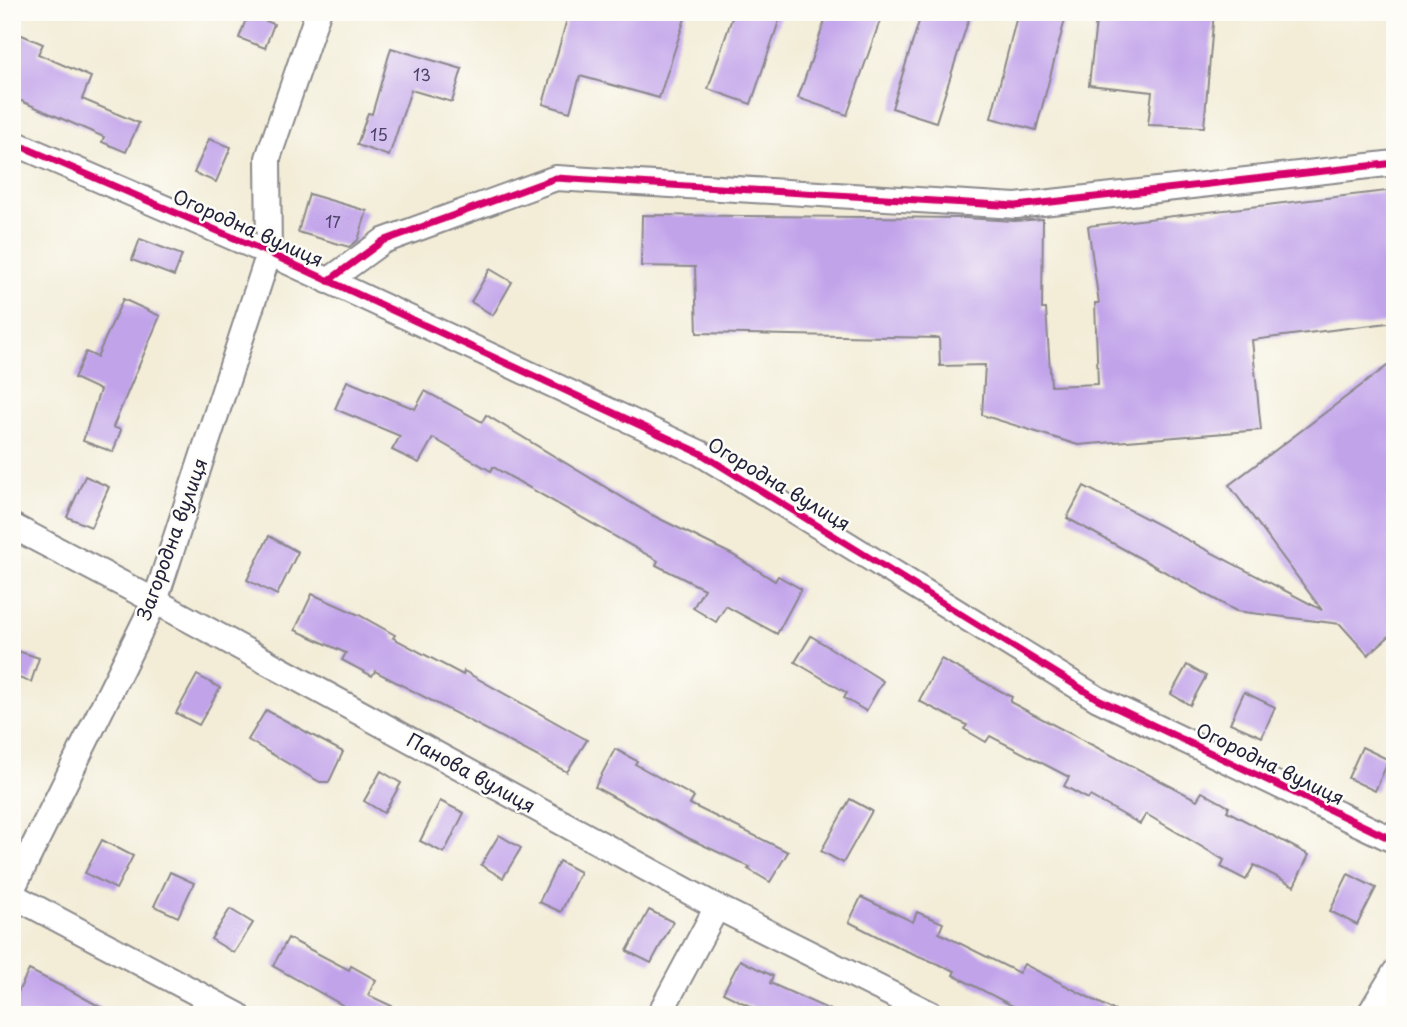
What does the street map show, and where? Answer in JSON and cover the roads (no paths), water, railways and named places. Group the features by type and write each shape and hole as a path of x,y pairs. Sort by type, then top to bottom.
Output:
{"street":[{"name":"Загородна вулиця","path":"12,892 155,601 269,253 268,158 318,12"},
{"name":"Огородна вулиця","path":"12,142 269,253 700,453 1098,699 1395,841"},
{"path":"328,281 383,241 556,178 1016,205 1395,163"},
{"name":"Панова вулиця","path":"12,526 717,907 933,1015"},
{"path":"12,892 238,1015"},
{"path":"659,1015 717,907"},
{"path":"1370,1015 1395,972"}]}
